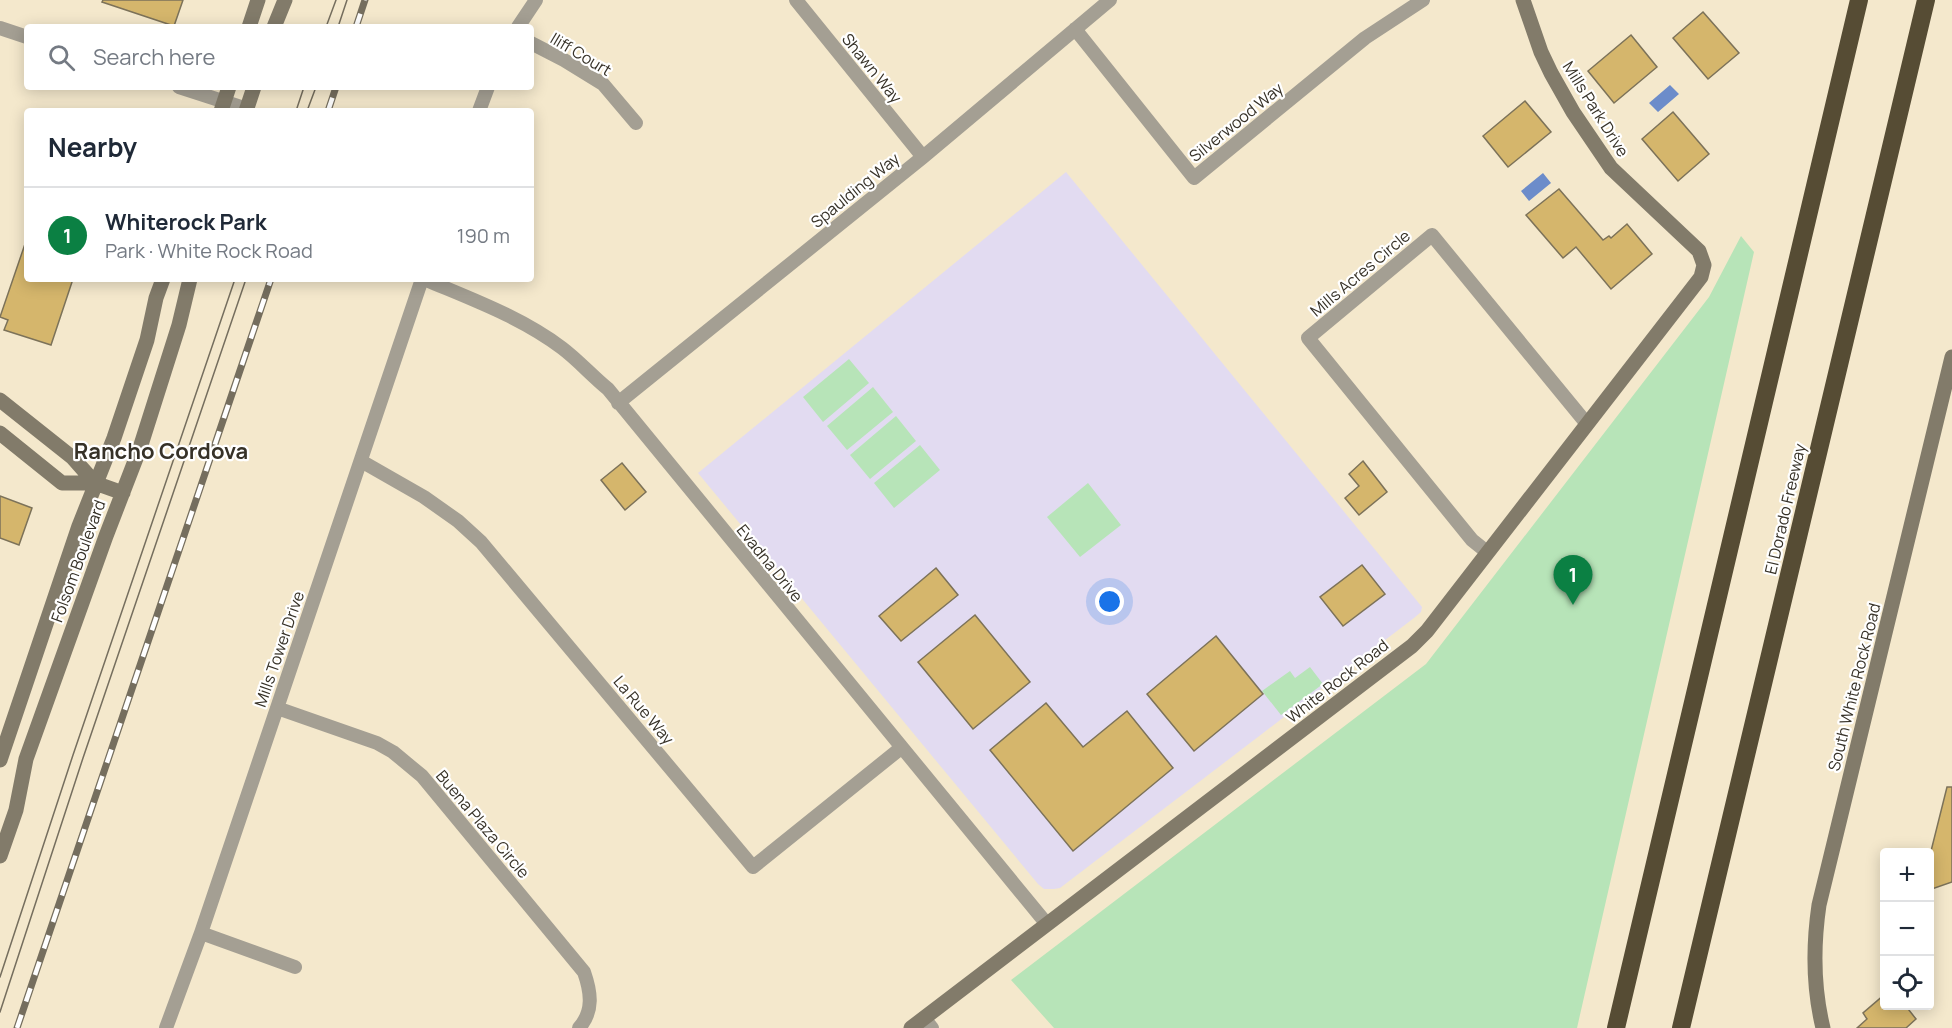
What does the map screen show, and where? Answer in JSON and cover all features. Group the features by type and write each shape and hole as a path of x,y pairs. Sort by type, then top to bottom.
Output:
{"highway":[{"path":"1616,1028 1859,0"},
{"name":"El Dorado Freeway","path":"1681,1028 1926,0"}],"street":[{"path":"250,24 258,0"},
{"path":"275,24 285,0"},
{"path":"520,24 537,0"},
{"name":"Shawn Way","path":"796,0 922,157"},
{"name":"Spaulding Way","path":"618,403 922,157 1110,0"},
{"name":"Silverwood Way","path":"1075,29 1194,178 1365,38 1423,0"},
{"name":"Mills Park Drive","path":"1523,0 1541,52 1573,112 1611,168 1699,251 1704,265 1701,276"},
{"path":"0,28 24,36"},
{"name":"Iliff Court","path":"534,45 572,64 603,84 636,123"},
{"path":"185,90 222,107 228,90"},
{"path":"247,108 253,90"},
{"path":"480,108 487,90"},
{"name":"Mills Acres Circle","path":"1487,552 1472,540 1308,338 1432,235 1587,424"},
{"name":"White Rock Road","path":"911,1028 928,1023 1046,923 1412,646 1427,631 1701,276"},
{"name":"Folsom Boulevard","path":"0,760 44,626 114,438 147,340 161,282"},
{"name":"Folsom Boulevard","path":"0,856 16,810 26,759 123,493 179,325 189,282"},
{"name":"Mills Tower Drive","path":"166,1028 201,933 422,282"},
{"name":"Evadna Drive","path":"430,282 498,310 534,329 564,349 608,389 1046,923"},
{"name":"South White Rock Road","path":"1822,1028 1815,979 1815,936 1819,905 1952,357"},
{"path":"0,400 73,458 96,483"},
{"path":"0,433 62,483 96,483 123,493"},
{"name":"La Rue Way","path":"361,461 424,496 458,521 481,542 753,867 901,748"},
{"name":"Buena Plaza Circle","path":"277,708 376,743 393,752 422,776 584,972 590,989 590,1006 579,1028"},
{"path":"201,933 295,967"}],"shaded area":[{"path":"1066,172 1422,607 1421,612 1414,618 1060,888 1044,889 698,473"}],"green space":[{"path":"1741,236 1754,252 1577,1028 1054,1028 1011,980 1426,664 1709,297"},
{"path":"849,359 869,383 823,422 803,397"},
{"path":"873,387 893,412 847,450 827,426"},
{"path":"896,416 916,441 870,479 850,455"},
{"path":"920,445 940,470 894,508 874,483"},
{"path":"1088,483 1121,525 1080,557 1047,517"},
{"path":"1310,667 1323,684 1281,715 1262,691 1290,671 1295,678"}],"water":[{"path":"1670,85 1679,94 1658,112 1649,103"},
{"path":"1543,173 1551,183 1529,201 1521,191"}],"building":[{"path":"103,0 183,0 175,24 168,24 102,2"},
{"path":"1703,12 1739,53 1708,79 1673,38"},
{"path":"1631,35 1657,67 1614,103 1588,71"},
{"path":"1525,101 1551,132 1508,167 1483,136"},
{"path":"1673,112 1709,154 1678,181 1642,139"},
{"path":"1559,189 1603,240 1609,236 1611,238 1627,224 1652,254 1611,289 1576,247 1563,258 1526,215"},
{"path":"24,247 24,282 72,282 51,345 4,330 8,320 0,317"},
{"path":"1363,461 1387,492 1359,515 1345,498 1359,486 1349,474"},
{"path":"622,463 646,492 625,510 601,480"},
{"path":"0,496 32,508 19,545 0,538"},
{"path":"1362,565 1385,594 1343,626 1320,597"},
{"path":"936,568 958,595 901,641 879,616"},
{"path":"975,615 1030,682 973,729 918,662"},
{"path":"1216,636 1263,694 1194,751 1147,694"},
{"path":"1046,703 1083,747 1127,711 1173,768 1073,851 990,750"},
{"path":"1947,787 1952,787 1952,882 1934,888 1934,848 1932,848"},
{"path":"1880,998 1880,1010 1909,1010 1916,1019 1906,1028 1857,1028 1867,1019 1863,1013"}],"tram line":[{"path":"327,24 336,0"},
{"path":"339,24 347,0"},
{"path":"297,108 303,90"},
{"path":"308,108 315,90"},
{"path":"0,977 234,282"},
{"path":"0,1012 83,758 245,282"}],"railway":[{"path":"357,24 365,0"},
{"path":"329,108 335,90"},
{"path":"17,1028 270,282"}],"place":[{"name":"Whiterock Park","path":"1573,605"}],"district":[{"name":"Rancho Cordova","path":"161,451"}]}
